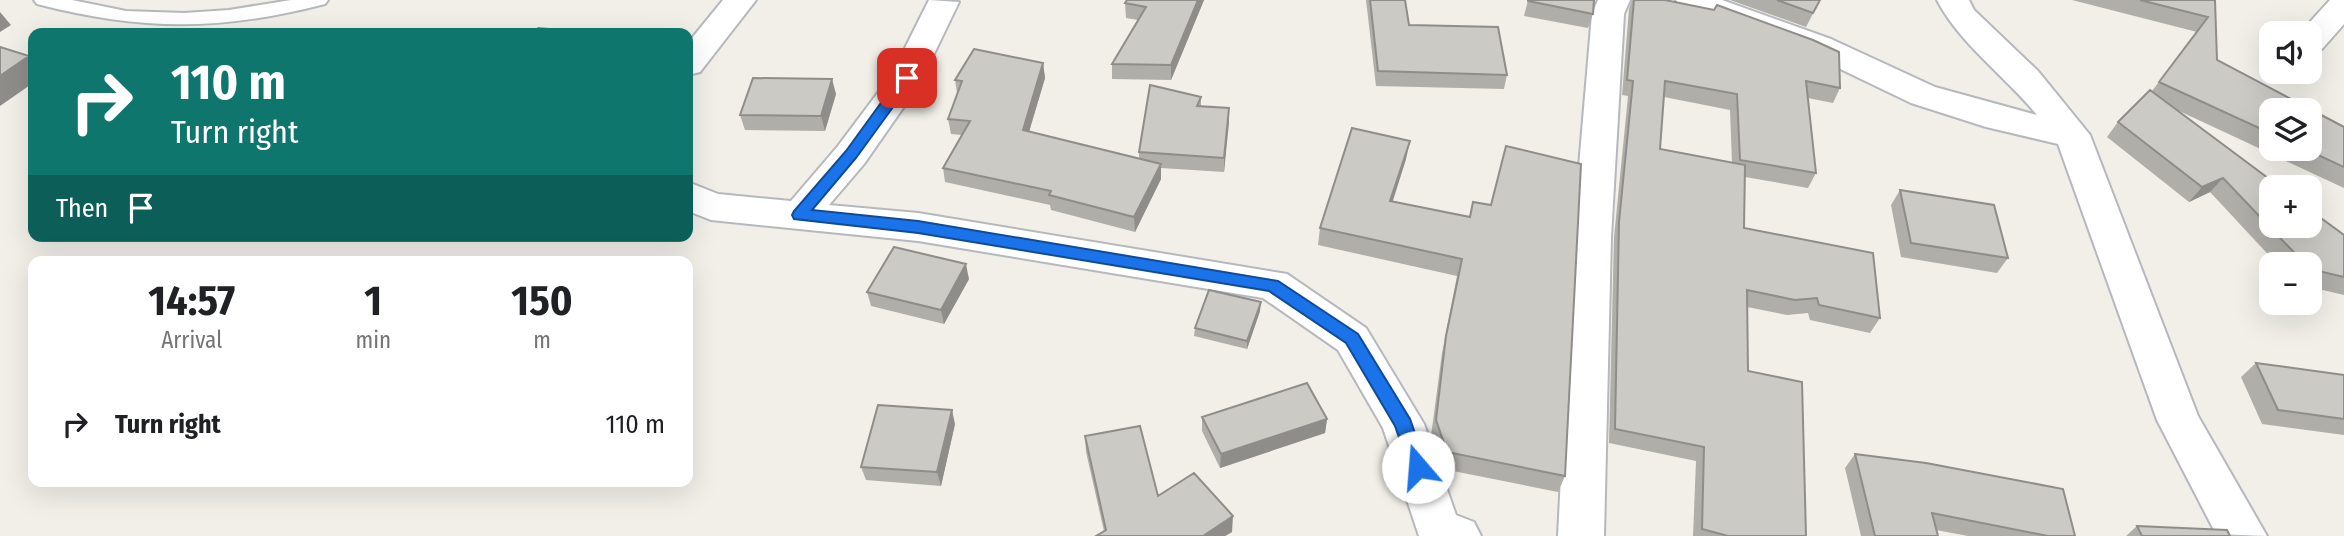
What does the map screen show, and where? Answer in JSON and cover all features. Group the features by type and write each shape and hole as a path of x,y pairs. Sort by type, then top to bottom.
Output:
{"street":[{"path":"693,58 740,0"},
{"path":"1581,536 1592,237 1608,14 1614,0"},
{"path":"1692,0 1819,46 1923,95 1986,115 2073,135"},
{"path":"1953,0 1961,15 2026,79 2073,135 2178,420 2232,520 2244,536"},
{"path":"800,215 851,155 907,78 943,2"},
{"path":"2322,29 2344,4"},
{"path":"693,198 711,207 918,227 1273,285 1352,339 1403,424 1445,534"}],"lane":[{"path":"44,0 137,18 199,19 271,12 318,0"}],"building":[{"path":"1127,0 1198,0 1171,65 1112,64 1146,7 1125,3"},
{"path":"1370,0 1405,0 1409,25 1498,27 1507,75 1378,71"},
{"path":"1594,0 1593,14 1528,1"},
{"path":"1634,0 1665,0 1714,10 1717,5 1839,52 1840,88 1806,81 1816,173 1740,160 1737,94 1665,81 1660,149 1745,165 1744,228 1873,253 1880,318 1819,305 1817,298 1795,300 1747,290 1748,371 1802,382 1806,536 1728,536 1702,529 1704,447 1615,429 1619,222 1633,81 1627,80"},
{"path":"1777,0 1820,0 1813,13"},
{"path":"2140,0 2215,0 2217,60 2289,98 2259,98 2259,128 2159,82 2208,17"},
{"path":"0,47 28,56 28,57 0,76"},
{"path":"974,49 1043,63 1023,130 1161,164 1134,217 1049,195 1051,191 943,168 970,121 948,119 962,81 955,80"},
{"path":"753,78 832,79 821,116 740,115"},
{"path":"1150,85 1201,97 1197,106 1229,108 1224,158 1139,152"},
{"path":"2150,90 2264,175 2259,175 2259,216 2223,178 2202,187 2118,122"},
{"path":"2322,115 2344,127 2344,167 2322,157"},
{"path":"1352,128 1410,141 1390,201 1470,217 1473,202 1491,205 1506,146 1581,164 1565,476 1447,452 1436,420 1446,336 1462,259 1320,228"},
{"path":"1900,190 1994,205 2008,258 1911,243"},
{"path":"2322,219 2344,235 2344,277 2322,272 2322,252 2294,252 2280,238 2322,238"},
{"path":"894,247 966,264 941,310 867,292"},
{"path":"1209,290 1261,302 1247,341 1195,328"},
{"path":"2256,363 2344,375 2344,419 2278,410"},
{"path":"1307,383 1327,419 1221,454 1202,417"},
{"path":"878,405 952,410 937,472 861,467"},
{"path":"1140,426 1158,496 1194,473 1233,516 1203,536 1096,536 1106,530 1085,436"},
{"path":"1855,454 1926,463 2063,489 2075,536 2048,536 1932,513 1938,536 1875,536"},
{"path":"2137,526 2227,530 2230,536 2142,536"}],"route":[{"path":"907,78 851,155 800,215 918,227 1273,285 1352,339 1403,424 1418,467"}]}
